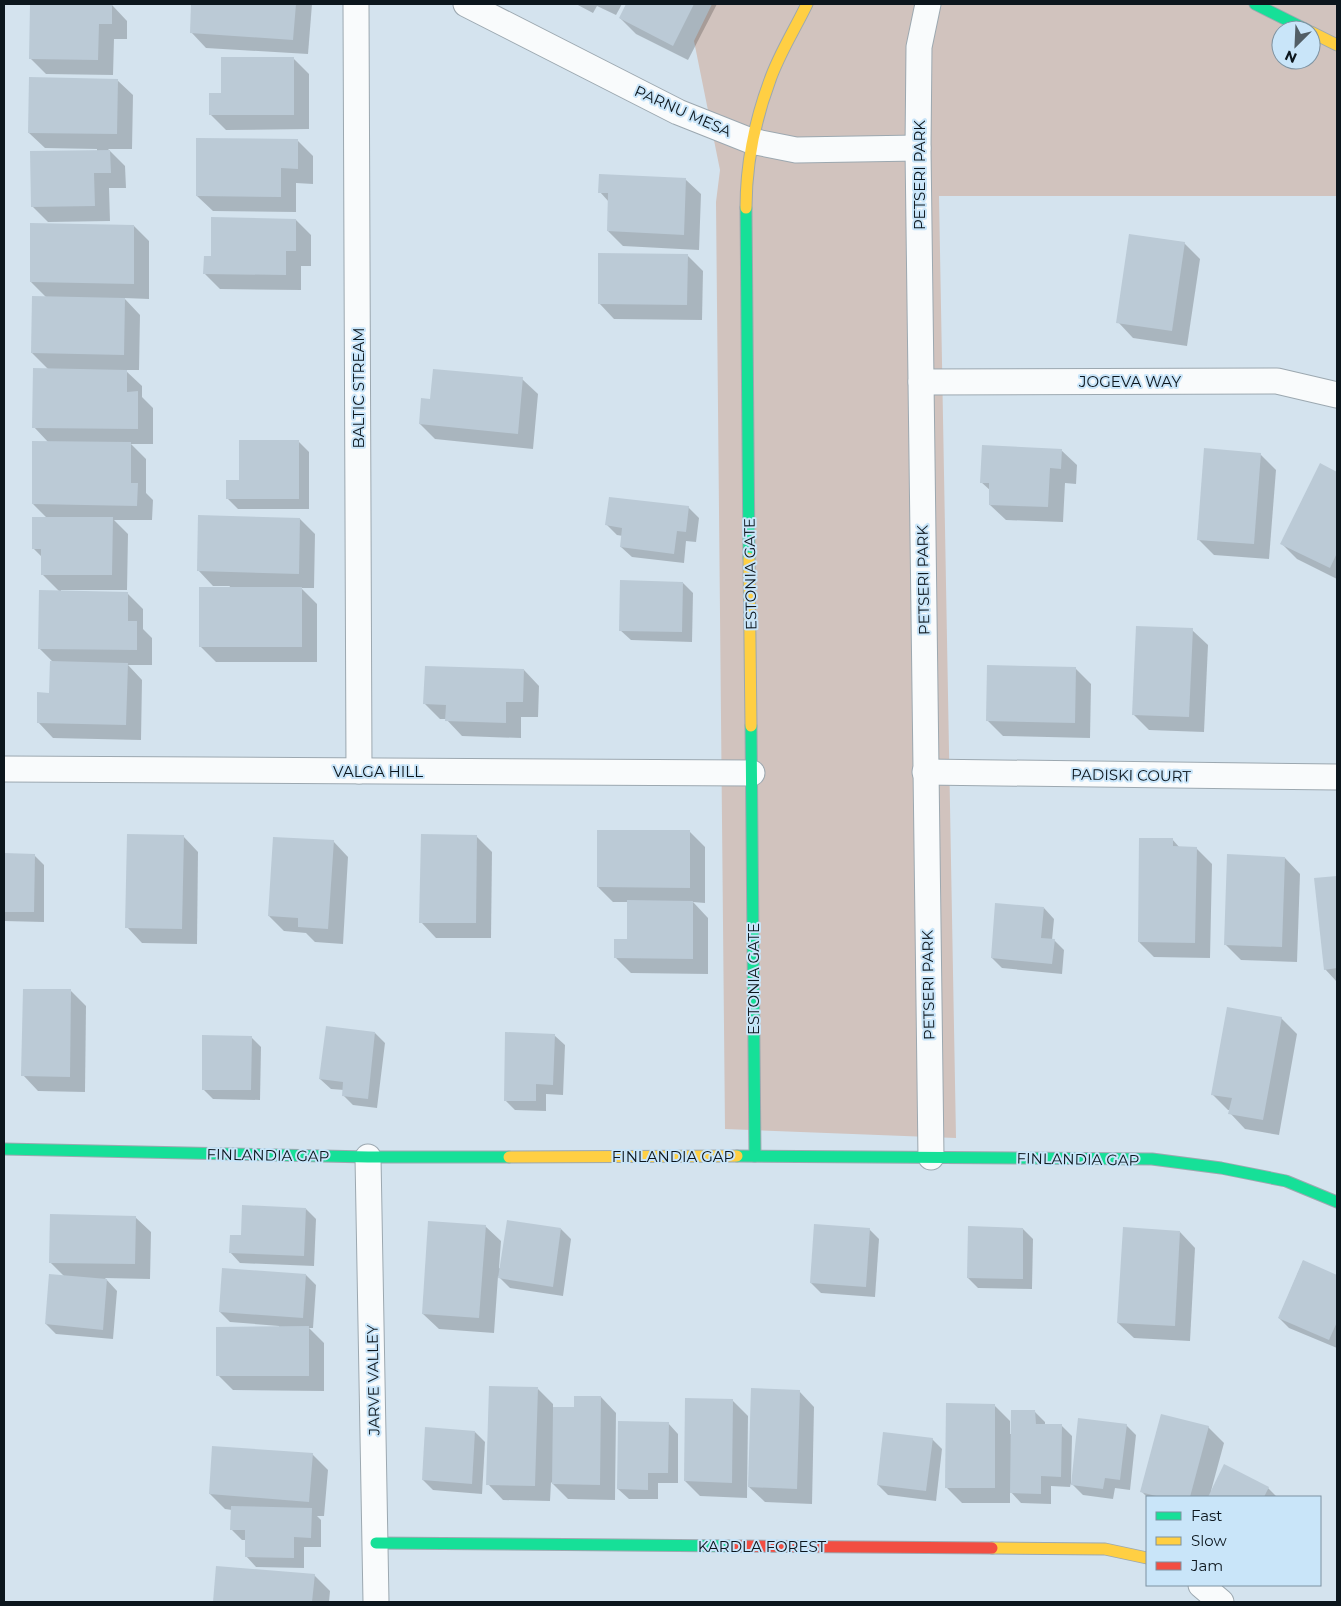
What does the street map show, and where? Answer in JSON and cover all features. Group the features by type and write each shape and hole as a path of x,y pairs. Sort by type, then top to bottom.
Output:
{"street":[{"name":"BALTIC STREAM","path":"356,4 359,771"},
{"name":"PARNU MESA","path":"466,4 678,112 751,141 796,150 918,148"},
{"name":"ESTONIA GATE","path":"755,1156 746,190 751,141 770,79 807,4"},
{"name":"PETSERI PARK","path":"928,4 919,47 918,148 931,1157"},
{"path":"1255,4 1287,20"},
{"path":"1321,37 1337,45"},
{"name":"JOGEVA WAY","path":"921,382 1277,381 1337,395"},
{"name":"VALGA HILL","path":"4,769 752,772"},
{"name":"PADISKI COURT","path":"925,772 1337,778"},
{"name":"FINLANDIA GAP","path":"4,1149 368,1157 755,1156 1152,1160 1221,1168 1286,1181 1337,1202"},
{"name":"JARVE VALLEY","path":"368,1157 376,1602"},
{"name":"KARDLA FOREST","path":"376,1543 1106,1549 1146,1558"},
{"path":"1202,1586 1221,1602"}],"shaded area":[{"path":"712,4 1337,4 1337,196 939,196 956,1138 725,1129 716,202 720,170 694,41"}],"building":[{"path":"30,4 112,4 112,24 99,24 98,60 29,59"},
{"path":"191,4 296,4 293,40 190,33"},
{"path":"626,4 694,4 673,46 619,18"},
{"path":"221,57 294,57 294,115 209,115 209,93 221,93"},
{"path":"29,77 118,79 117,134 28,133"},
{"path":"196,138 298,139 298,169 281,168 281,197 196,196"},
{"path":"110,150 111,173 94,173 95,206 31,207 30,151"},
{"path":"599,174 686,178 684,235 607,231 608,193 598,193"},
{"path":"211,217 296,219 296,251 286,251 286,275 203,274 204,256 211,256"},
{"path":"30,223 134,225 134,284 30,282"},
{"path":"1129,234 1185,242 1172,331 1116,323"},
{"path":"598,253 688,254 687,305 598,304"},
{"path":"32,296 125,298 124,355 31,353"},
{"path":"33,368 127,370 127,392 138,391 138,429 32,428"},
{"path":"433,369 523,377 518,434 419,424 421,398 430,399"},
{"path":"239,440 299,440 299,499 226,499 226,480 239,480"},
{"path":"32,441 131,442 131,483 138,483 137,506 32,504"},
{"path":"982,445 1062,449 1061,469 1050,468 1048,507 989,505 989,483 980,483"},
{"path":"1204,448 1261,453 1254,544 1197,540"},
{"path":"1320,463 1337,472 1337,553 1330,568 1280,544"},
{"path":"609,497 689,506 686,532 677,531 674,554 620,547 622,528 605,525"},
{"path":"198,515 300,518 299,574 197,571"},
{"path":"32,517 113,517 112,575 41,575 41,549 32,549"},
{"path":"620,580 683,582 682,632 619,631"},
{"path":"199,587 302,587 302,647 199,647"},
{"path":"39,590 128,592 128,621 137,621 137,650 38,649"},
{"path":"1136,626 1193,628 1189,717 1132,715"},
{"path":"50,661 128,663 126,725 37,723 37,692 49,693"},
{"path":"987,665 1076,667 1075,723 986,721"},
{"path":"425,666 524,669 523,702 506,702 506,723 445,721 446,705 423,704"},
{"path":"597,830 690,830 690,888 597,887"},
{"path":"127,834 184,835 182,929 125,928"},
{"path":"421,834 477,835 476,923 419,923"},
{"path":"273,837 334,840 328,929 298,927 298,918 268,916"},
{"path":"1139,838 1173,838 1173,846 1197,847 1195,943 1138,942"},
{"path":"4,853 35,854 34,912 4,912"},
{"path":"1227,854 1285,857 1282,947 1224,945"},
{"path":"1337,876 1337,968 1324,970 1314,878"},
{"path":"627,900 693,901 693,959 614,958 614,939 627,939"},
{"path":"995,903 1044,907 1041,938 1055,939 1052,964 991,958"},
{"path":"23,989 71,989 70,1077 21,1076"},
{"path":"1227,1007 1282,1017 1263,1120 1228,1114 1232,1098 1211,1095"},
{"path":"326,1026 375,1032 368,1099 342,1096 343,1082 319,1079"},
{"path":"505,1032 555,1034 553,1085 536,1084 536,1101 504,1101"},
{"path":"202,1035 252,1036 251,1090 202,1090"},
{"path":"242,1205 306,1208 304,1256 229,1253 230,1235 241,1235"},
{"path":"50,1214 136,1216 135,1264 49,1263"},
{"path":"507,1220 561,1228 553,1287 498,1278"},
{"path":"428,1221 486,1225 479,1318 422,1314"},
{"path":"814,1224 870,1228 866,1287 810,1283"},
{"path":"968,1226 1023,1228 1023,1279 967,1278"},
{"path":"1123,1227 1180,1231 1175,1326 1117,1323"},
{"path":"1303,1260 1337,1275 1337,1322 1329,1340 1278,1318"},
{"path":"222,1268 306,1274 303,1318 219,1312"},
{"path":"49,1274 107,1279 103,1330 45,1324"},
{"path":"309,1326 309,1376 216,1376 216,1327"},
{"path":"489,1386 538,1387 535,1486 486,1485"},
{"path":"751,1388 800,1390 797,1489 748,1487"},
{"path":"574,1396 601,1396 600,1485 552,1484 553,1407 574,1407"},
{"path":"685,1398 733,1399 732,1483 684,1481"},
{"path":"946,1403 995,1404 995,1488 945,1488"},
{"path":"1011,1410 1035,1410 1036,1424 1062,1424 1061,1477 1041,1476 1041,1494 1010,1493"},
{"path":"1161,1414 1209,1426 1190,1496 1156,1496 1140,1492"},
{"path":"1078,1418 1127,1424 1120,1480 1105,1478 1103,1489 1071,1485"},
{"path":"618,1421 669,1422 668,1473 648,1473 648,1490 617,1489"},
{"path":"425,1427 475,1431 472,1484 422,1480"},
{"path":"883,1432 933,1438 926,1491 877,1485"},
{"path":"212,1446 313,1453 309,1502 209,1494"},
{"path":"1224,1464 1269,1487 1264,1496 1208,1496"},
{"path":"231,1506 312,1508 311,1538 294,1537 294,1558 245,1557 245,1530 230,1530"},
{"path":"216,1566 315,1574 312,1602 213,1602"}],"traffic: fast":[{"path":"1255,4 1287,20"},
{"path":"746,208 749,558"},
{"path":"751,726 755,1156"},
{"path":"4,1149 368,1157 509,1157"},
{"path":"737,1156 1152,1159 1221,1168 1286,1181 1337,1202"},
{"path":"376,1543 734,1546"}],"traffic: slow":[{"path":"746,208 749,159 760,112 778,61 807,4"},
{"path":"1321,37 1337,45"},
{"path":"749,558 751,726"},
{"path":"509,1157 737,1156"},
{"path":"992,1548 1105,1549 1146,1558"}],"traffic: jam":[{"path":"734,1546 992,1548"}]}
